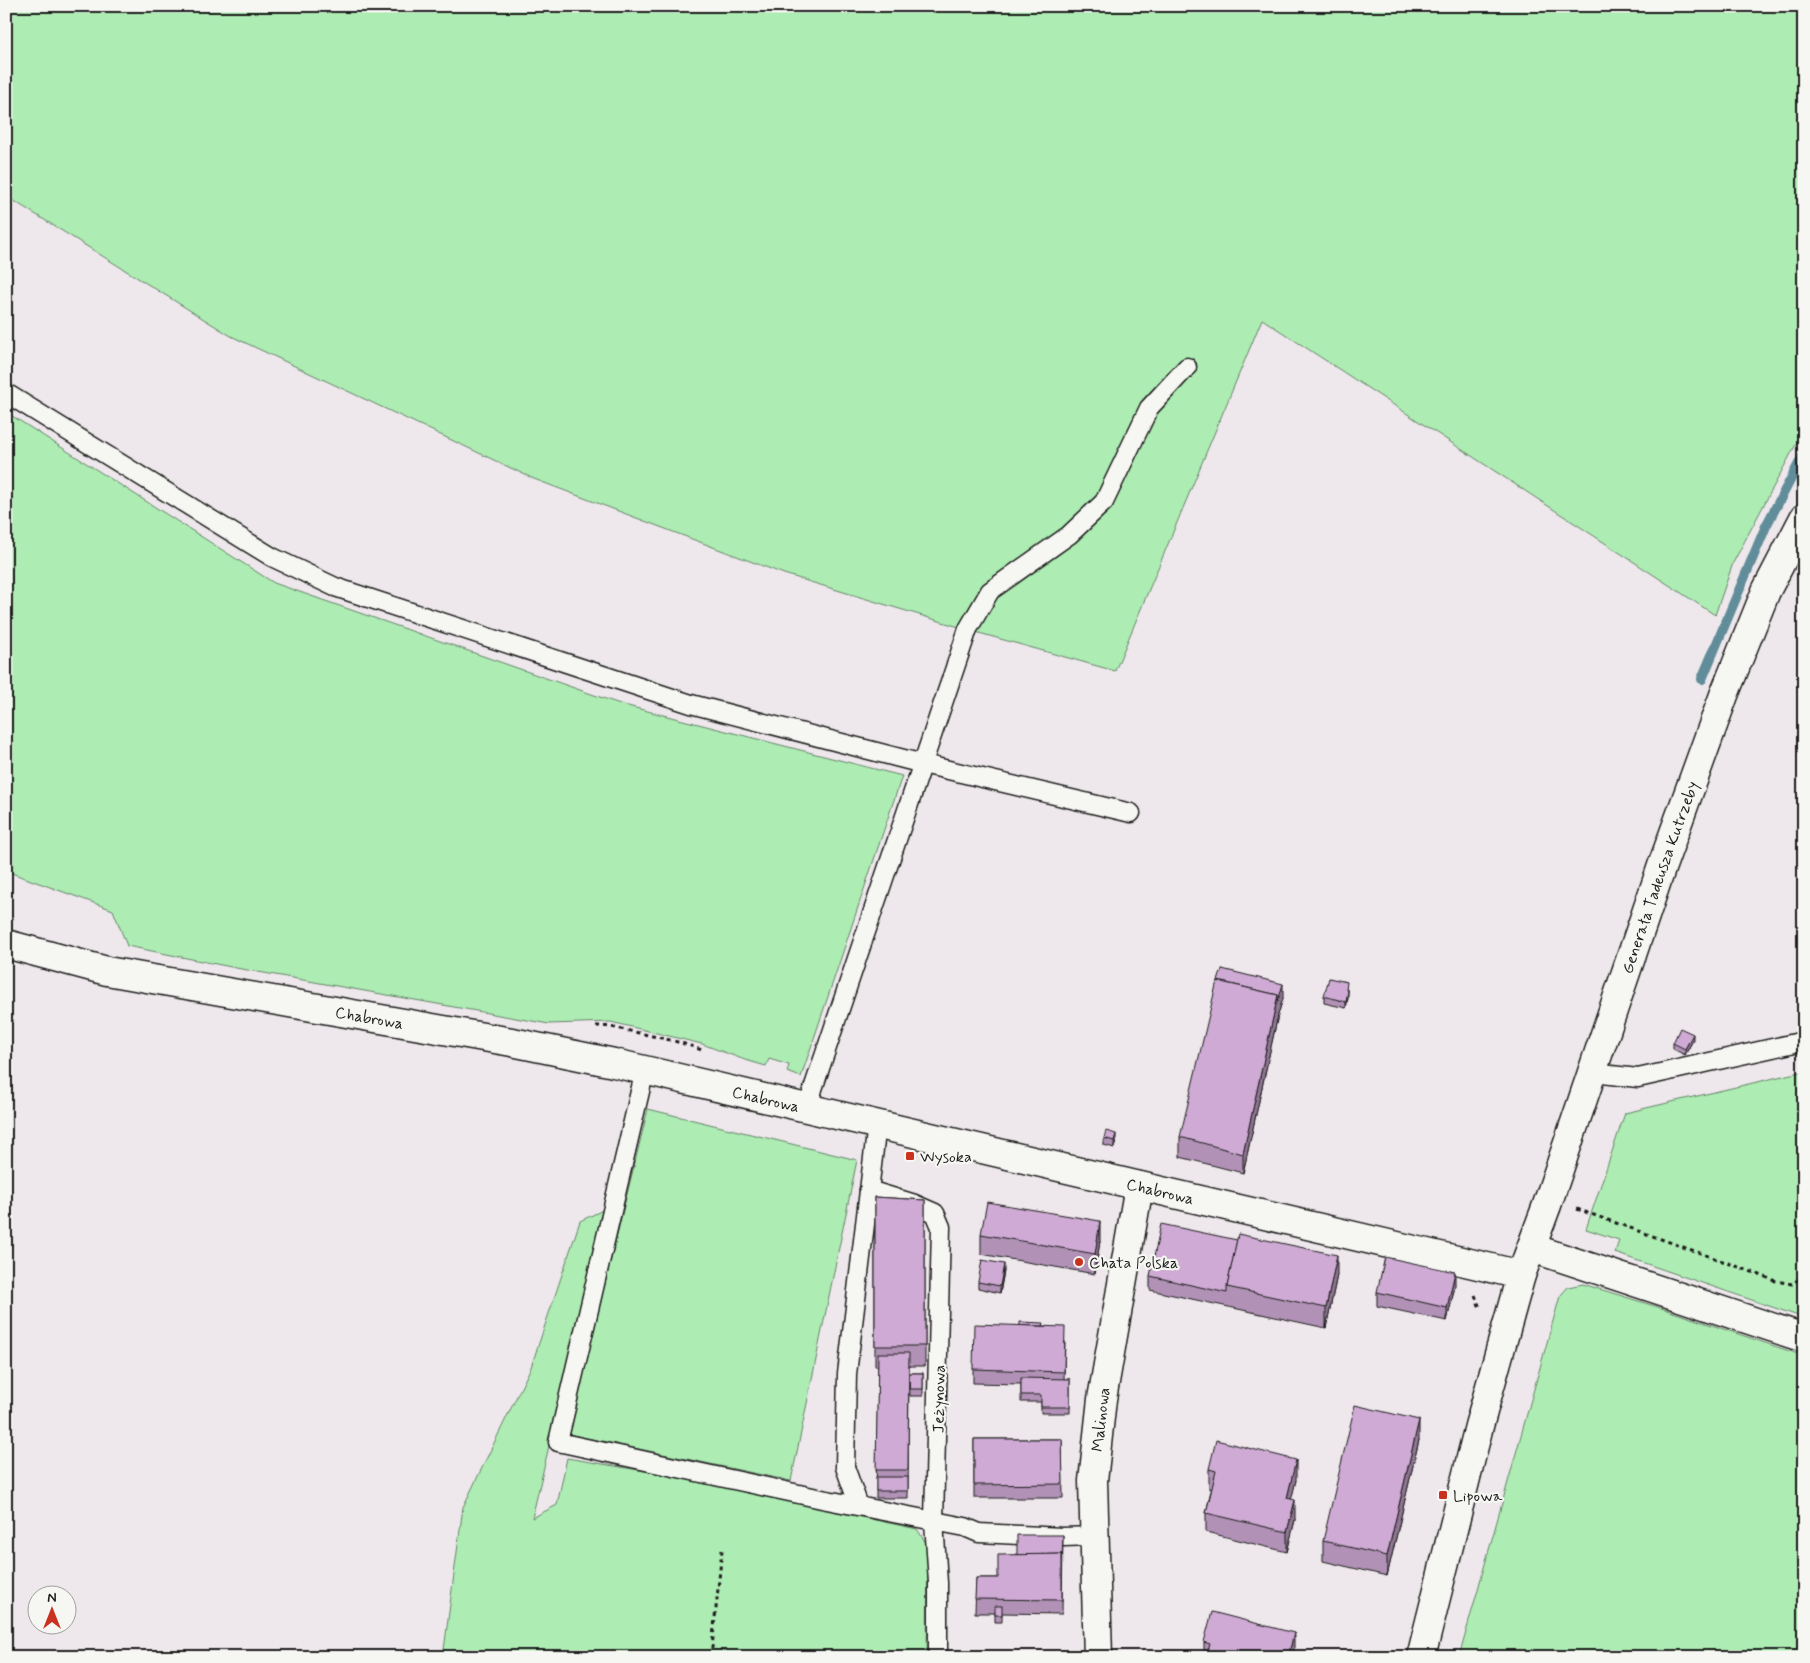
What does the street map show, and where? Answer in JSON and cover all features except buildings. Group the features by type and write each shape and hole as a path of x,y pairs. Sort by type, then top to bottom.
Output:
{"street":[{"name":"Generała Tadeusza Kutrzeby","path":"1533,1246 1662,866 1724,695 1766,591 1804,518"},
{"name":"Chabrowa","path":"6,944 107,971 512,1042 645,1070 1521,1275"},
{"name":"Malinowa","path":"1098,1657 1093,1481 1102,1399 1139,1186"},
{"path":"1421,1657 1479,1426 1521,1275 1533,1246 1804,1338"}],"lane":[{"path":"808,1109 813,1089 968,629 990,592 1070,535 1104,502 1149,408 1187,367"},
{"path":"6,394 272,557 335,587 692,704 923,764 1131,813"},
{"path":"1593,1073 1638,1078 1804,1041"},
{"path":"645,1070 558,1442 965,1527 979,1533 1063,1537 1094,1536"},
{"path":"859,1506 845,1467 847,1374 877,1124"},
{"name":"Jeżynowa","path":"869,1190 912,1203 935,1214 941,1227 934,1521 938,1583 938,1657"}],"path":[{"path":"1592,1215 1776,1281 1792,1284 1804,1274"},
{"path":"711,1657 722,1550"}],"green space":[{"path":"6,6 1804,6 1804,429 1733,563 1715,615 1262,319 1115,671 979,633 784,574 534,479 231,336 6,196"},
{"path":"6,412 274,583 620,704 902,776 801,1077 787,1072 789,1065 769,1059 766,1066 702,1044 611,1022 549,1024 236,968 127,946 113,910 6,871"},
{"path":"1804,1071 1804,1318 1615,1253 1619,1240 1586,1229 1625,1113"},
{"path":"648,1109 857,1160 791,1481 568,1434"},
{"path":"605,1209 532,1518 557,1505 567,1458 662,1474 917,1529 928,1546 927,1657 443,1657 463,1507 531,1367 580,1221"},
{"path":"1583,1284 1804,1356 1804,1657 1459,1657 1560,1296 1568,1287"}],"waterway":[{"path":"1702,679 1766,526 1804,454"}],"place":[{"name":"Wysoka","path":"910,1156"},
{"name":"Chata Polska","path":"1079,1262"},
{"name":"Lipowa","path":"1443,1495"}]}
